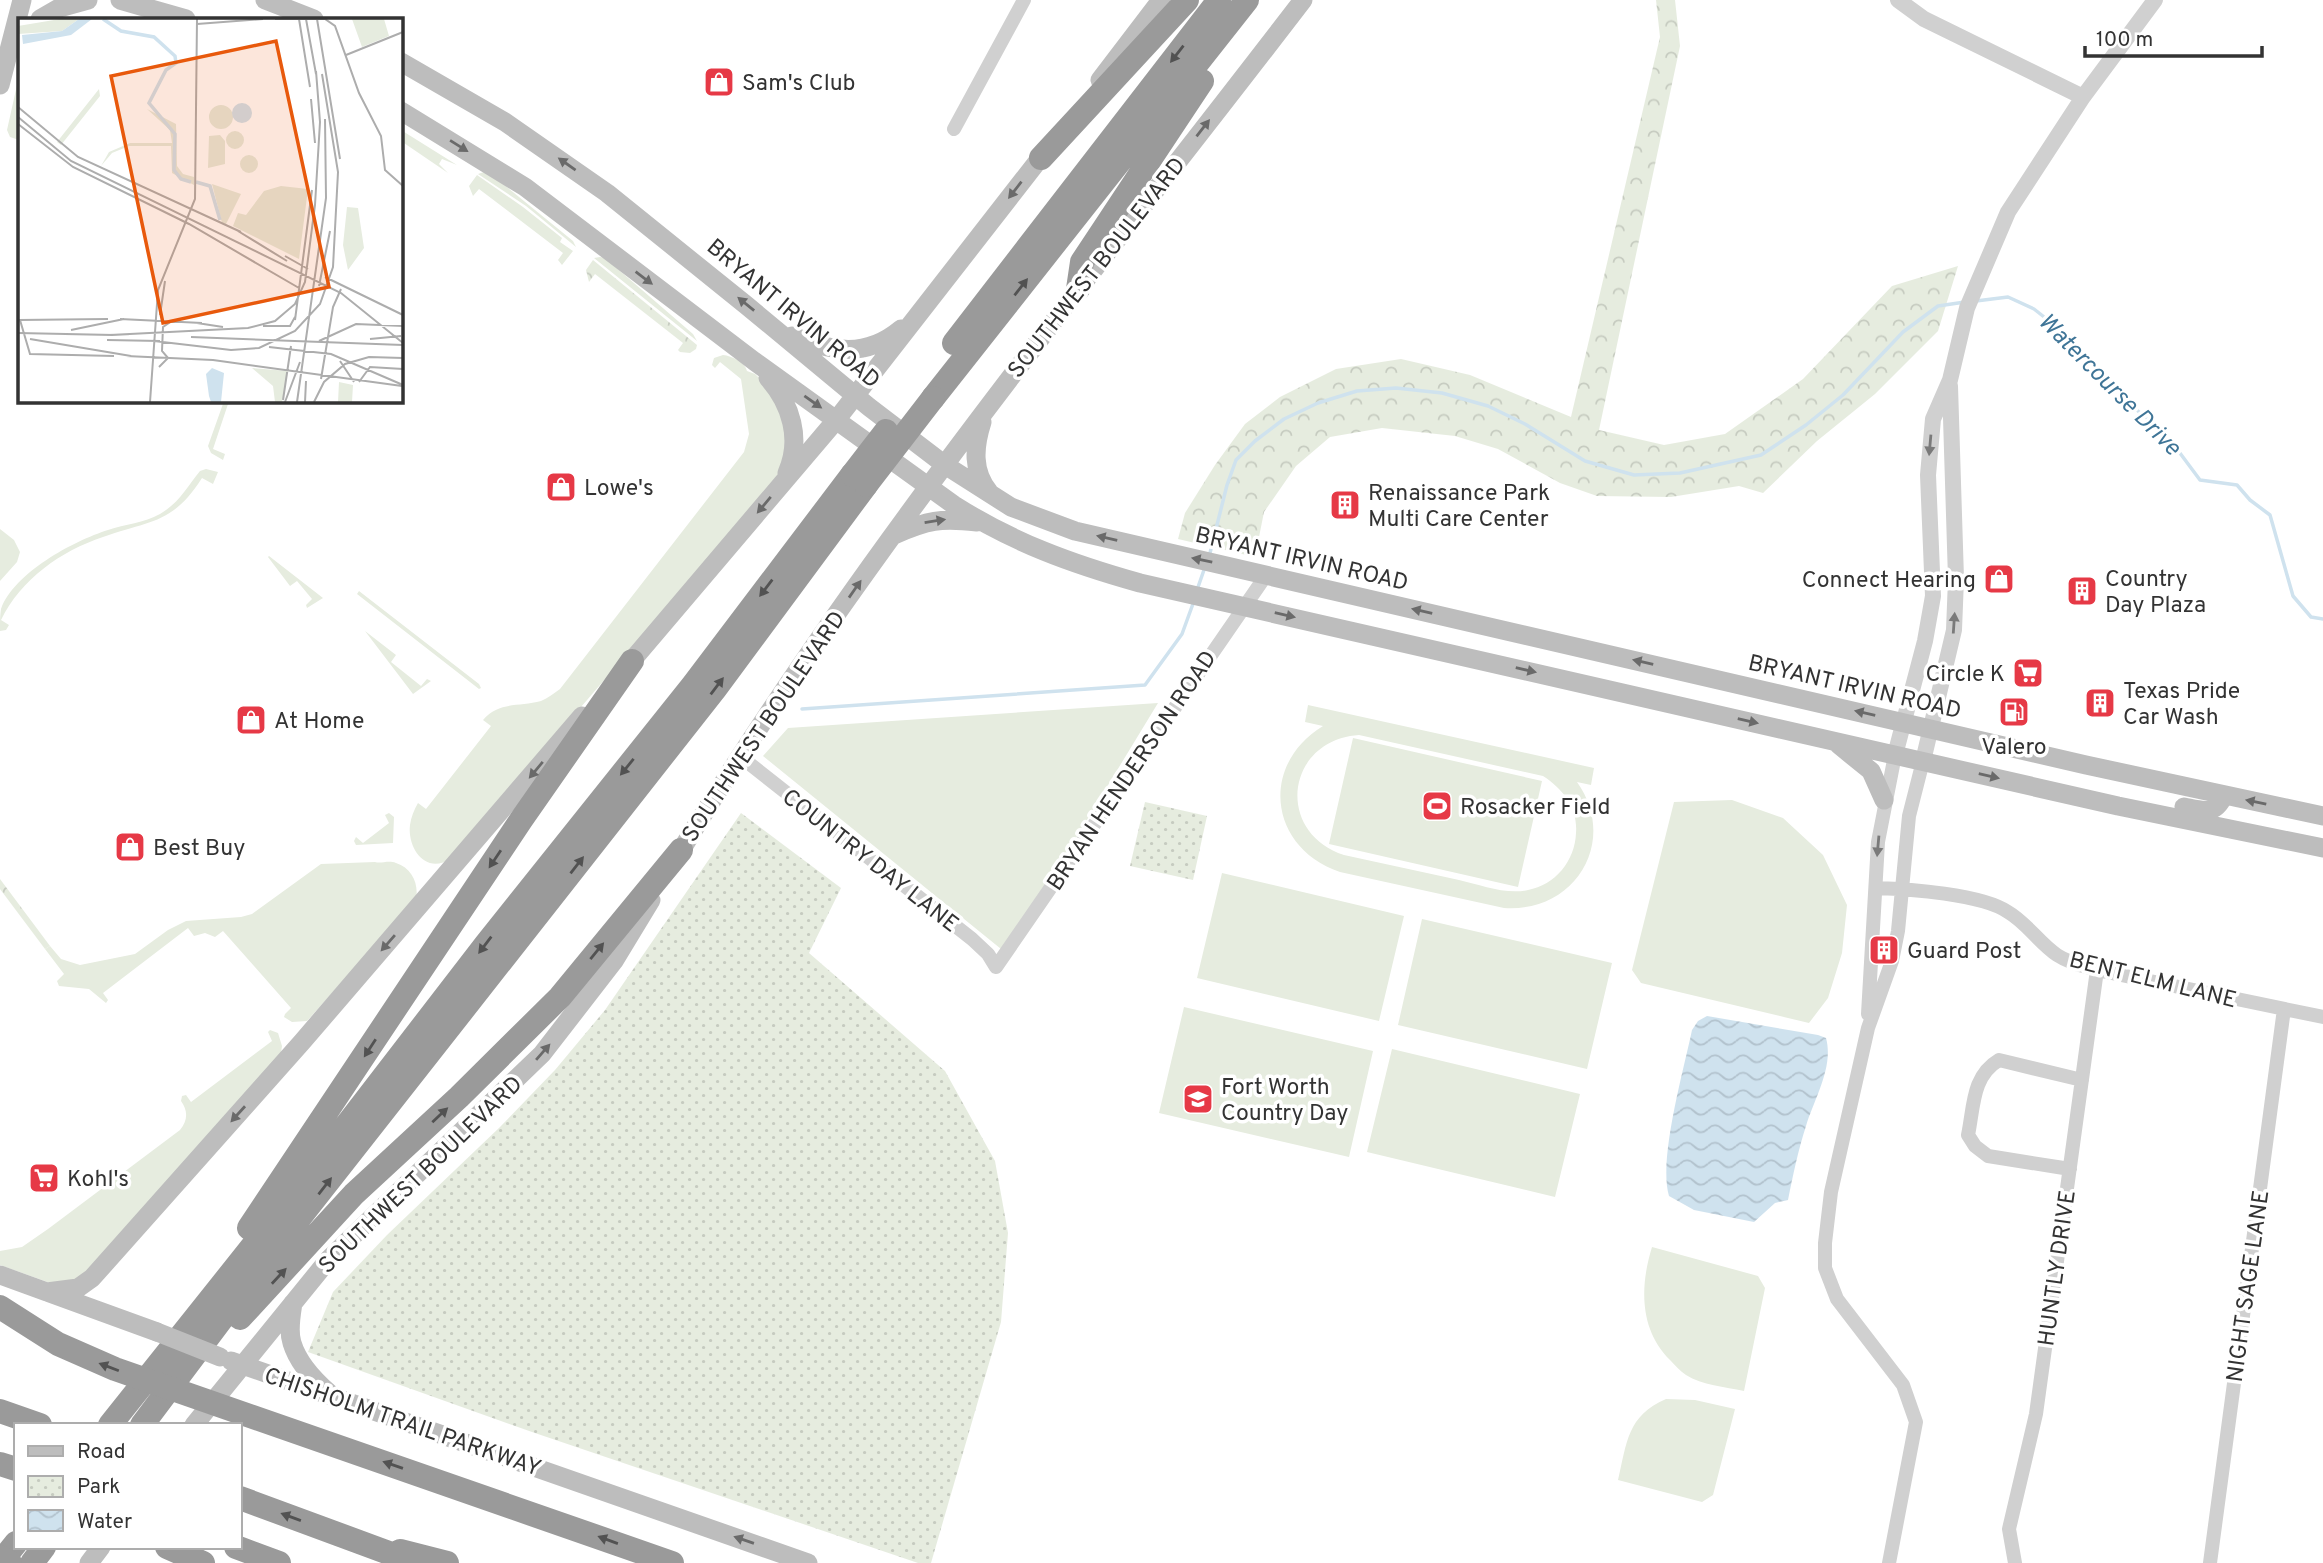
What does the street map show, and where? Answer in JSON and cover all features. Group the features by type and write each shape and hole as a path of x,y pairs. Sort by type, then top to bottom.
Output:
{"highway":[{"path":"1041,158 1187,0"},
{"name":"SOUTHWEST BOULEVARD","path":"112,1423 275,1218 486,944 859,480 1219,0"},
{"name":"SOUTHWEST BOULEVARD","path":"926,393 1247,0"},
{"path":"1078,289 1082,262 1257,0"},
{"name":"SOUTHWEST BOULEVARD","path":"146,1420 265,1262 715,689 859,480"},
{"path":"192,1321 258,1213 528,809 632,662"},
{"path":"146,1420 354,1194 459,1097 560,997 681,850"},
{"path":"0,1307 58,1344 106,1366 672,1563"},
{"path":"0,1411 34,1423"},
{"path":"242,1499 416,1563"},
{"path":"342,1536 447,1563"},
{"path":"0,1563 14,1546"},
{"path":"172,1549 203,1563"},
{"path":"241,1549 279,1563"},
{"path":"0,1557 10,1563"}],"main road":[{"path":"2,76 22,0"},
{"path":"42,18 60,8 88,0"},
{"path":"120,0 183,18"},
{"path":"265,0 311,18"},
{"path":"47,1292 78,1288 92,1278 302,1042 632,662 837,419 1161,0"},
{"name":"SOUTHWEST BOULEVARD","path":"196,1423 329,1259 542,1054 614,961 681,850 890,537 1078,289 1303,0"},
{"path":"2,76 18,49"},
{"name":"BRYANT IRVIN ROAD","path":"402,63 505,122 565,163 635,215 855,396 945,465 1011,507 1054,525 1931,729 2323,816"},
{"path":"402,112 525,187 754,361 928,487 982,522 1033,548 1069,562 1169,589 2118,806 2323,848"},
{"path":"780,332 835,350 863,349 891,337 920,312"},
{"path":"754,361 783,397 792,423 793,454 782,483"},
{"path":"988,407 976,441 975,461 981,482 992,496"},
{"path":"890,537 933,520 982,522"},
{"path":"1459,654 1467,621"},
{"path":"1833,740 1864,764 1878,782 1884,800"},
{"path":"2118,806 2150,801 2202,811 2213,810 2220,805 2224,795"},
{"name":"CHISHOLM TRAIL PARKWAY","path":"0,1275 242,1365 808,1563"},
{"path":"293,1303 291,1342 317,1383 336,1398"}],"street":[{"path":"954,129 1024,0"},
{"path":"1899,0 1924,19 2083,97"},
{"path":"1868,1028 1878,842 1884,800 1925,641 1933,596 1928,480 1933,419 1950,380 1959,334 1978,278 2008,212 2083,97 2155,0"},
{"path":"1889,1563 1916,1422 1903,1385 1837,1299 1825,1268 1826,1227 1831,1192 1868,1028 1892,961 1898,931 1909,816 1954,631 1956,579 1950,380"},
{"name":"BRYAN HENDERSON ROAD","path":"996,967 1267,574"},
{"name":"COUNTRY DAY LANE","path":"741,758 972,939 988,954 996,967"},
{"name":"BENT ELM LANE","path":"1876,888 1983,901 2006,910 2020,920 2055,954 2070,962 2097,970 2323,1017"},
{"name":"HUNTLY DRIVE","path":"2015,1563 2009,1529 2036,1414 2097,970"},
{"name":"NIGHT SAGE LANE","path":"2210,1563 2284,1009"},
{"path":"2070,1169 1988,1156 1975,1146 1968,1135 1979,1078 1988,1067 1999,1060 2082,1080"}],"green space":[{"path":"1656,0 1675,0 1680,46 1599,430 1664,445 1725,434 1803,379 1892,286 1958,266 1938,331 1875,394 1817,441 1763,493 1739,486 1671,497 1597,496 1560,483 1498,449 1455,436 1382,428 1330,437 1296,466 1264,512 1255,557 1178,539 1185,513 1245,424 1280,397 1336,369 1401,359 1470,375 1571,417 1660,37"},
{"path":"18,80 18,140 10,137 7,130"},
{"path":"402,131 457,165 442,159 439,164 448,173 402,142"},
{"path":"478,174 491,174 573,241 576,247 526,206"},
{"path":"477,175 562,238 560,242 573,251 562,265 558,260 563,253 479,189 473,196 469,186"},
{"path":"594,258 605,258 693,334 697,341"},
{"path":"593,260 697,345 696,349 690,353 680,352 678,350 683,343 595,274 589,282 586,270"},
{"path":"723,355 741,362 747,371 755,374 770,388 786,426 783,465 773,484 451,858 442,863 427,862 415,851 410,834 411,819 418,803 426,809 491,726 483,720 489,714 503,707 541,701 560,689 744,452 749,434 741,379 720,362 715,368 712,365 714,358"},
{"path":"224,402 229,402 213,449 225,454 223,460 211,453 208,446"},
{"path":"206,469 218,472 213,484 202,478 170,513 87,543 44,568 9,605 1,620 9,625 6,630 0,631 1,609 18,583 31,571 78,542 167,510 200,471"},
{"path":"0,529 14,540 20,552 17,562 0,581"},
{"path":"269,556 323,598 307,608 306,605 312,599 297,581 290,586"},
{"path":"359,591 479,684 481,688 357,594"},
{"path":"365,631 396,655 391,662 421,686 427,679 431,681 413,694"},
{"path":"1158,703 1006,953 763,756 788,728"},
{"path":"1308,705 1594,768 1591,785 1577,782 1589,805 1593,827 1591,849 1583,869 1569,886 1551,899 1529,906 1504,908 1340,872 1316,860 1298,845 1287,826 1281,805 1282,783 1289,762 1302,742 1323,726 1305,722","holes":["1359,735 1543,776 1563,793 1572,807 1576,824 1575,843 1562,870 1547,883 1528,890 1494,889 1344,855 1322,843 1307,827 1299,808 1298,788 1304,769 1316,753 1335,741"]},
{"name":"Rosacker Field","path":"1353,738 1542,781 1518,887 1329,844"},
{"path":"1732,800 1783,818 1823,855 1847,905 1842,953 1828,998 1809,1023 1641,983 1632,970 1674,802"},
{"path":"1145,802 1207,816 1193,880 1130,866"},
{"path":"389,813 394,817 393,843 356,845 356,837 363,843 389,823 385,815"},
{"path":"741,813 841,888 809,953 945,1071 995,1161 1008,1233 1001,1322 931,1563 918,1563 532,1432 308,1352 333,1292 387,1235 500,1127 555,1070 605,1010"},
{"path":"375,862 402,865 415,882 416,899 307,1021 292,1022 284,1017 291,1008 223,931 215,937 205,933 194,936 188,928 103,993 108,1000 106,1003 89,989 59,986 57,981 64,974 45,949 50,946 61,959 80,965 135,954 168,930 186,921 252,914 321,864"},
{"path":"1222,873 1404,916 1379,1021 1197,978"},
{"path":"0,879 50,946 45,949 0,889"},
{"path":"1422,919 1612,963 1587,1069 1398,1025"},
{"path":"1184,1007 1373,1051 1349,1157 1159,1113"},
{"path":"270,1030 278,1033 281,1053 87,1278 53,1284 0,1265 0,1251 22,1247 180,1130 186,1116 182,1096 186,1095 191,1102 272,1041 268,1032"},
{"path":"1392,1049 1580,1094 1555,1197 1367,1152"},
{"path":"1652,1247 1758,1276 1765,1288 1744,1391 1699,1381 1686,1375 1660,1348 1652,1335 1645,1306 1645,1277"},
{"path":"1666,1399 1695,1400 1735,1409 1713,1495 1702,1502 1618,1480 1627,1442 1636,1422 1643,1413"}],"water":[{"path":"1707,1016 1826,1038 1828,1049 1825,1071 1803,1135 1788,1200 1775,1203 1754,1222 1694,1210 1669,1196 1667,1160 1678,1090 1692,1030 1698,1021"}],"waterway":[{"name":"Watercourse Drive","path":"1976,301 2008,297 2034,309 2072,339 2102,376 2133,407 2165,433 2200,480 2237,485 2250,500 2270,515 2293,596 2311,617 2323,619"},
{"name":"Watercourse Drive","path":"1209,557 1236,460 1255,441 1284,419 1318,403 1357,391 1396,388 1442,393 1488,406 1525,424 1585,461 1634,475 1680,473 1761,455 1806,425 1843,395 1903,332 1938,306 1965,302"},
{"path":"1197,590 1205,567"},
{"path":"802,709 1145,685 1182,634 1194,601"}],"place":[{"name":"Sam's Club","path":"719,82"},
{"name":"Lowe's","path":"561,487"},
{"name":"Renaissance Park Multi Care Center","path":"1345,505"},
{"name":"Connect Hearing","path":"1999,579"},
{"name":"Country Day Plaza","path":"2082,591"},
{"name":"Circle K","path":"2028,673"},
{"name":"Texas Pride Car Wash","path":"2100,703"},
{"name":"Valero","path":"2014,712"},
{"name":"At Home","path":"251,720"},
{"name":"Rosacker Field","path":"1437,806"},
{"name":"Best Buy","path":"130,847"},
{"name":"Guard Post","path":"1884,950"},
{"name":"Fort Worth Country Day","path":"1198,1099"},
{"name":"Kohl's","path":"44,1178"}]}
